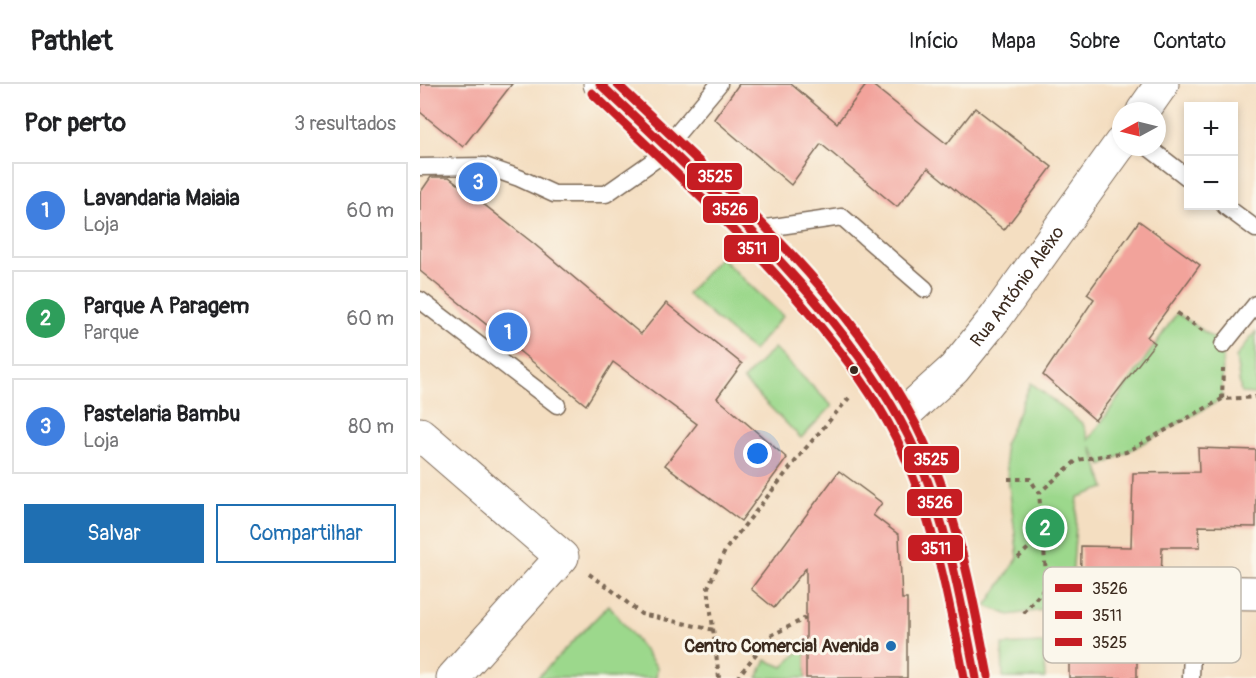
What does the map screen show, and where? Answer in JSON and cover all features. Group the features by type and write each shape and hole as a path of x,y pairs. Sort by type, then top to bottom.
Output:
{"street":[{"path":"600,84 752,231 821,306 865,364 900,418 929,483 955,568 976,678"},
{"path":"1149,102 1162,84"},
{"name":"Rua António Aleixo","path":"900,418 954,369 996,316 1112,155"},
{"path":"420,434 562,557 453,678"},
{"path":"1241,593 1256,593"}],"lane":[{"path":"420,167 485,166 554,194 606,194 656,159 719,84"},
{"path":"1160,156 1184,175"},
{"path":"1230,210 1256,229"},
{"path":"752,231 842,217 925,289"},
{"path":"420,300 557,405"},
{"path":"1223,345 1256,304"},
{"path":"1191,678 1192,663"}],"path":[{"path":"719,678 708,587 726,549 805,449 849,398 865,364"},
{"path":"1039,493 1077,460 1126,452 1222,399 1256,397"},
{"path":"1008,479 1030,479 1039,493 1046,567"},
{"path":"1018,558 1043,535"},
{"path":"608,587 641,614 714,630"},
{"path":"1024,613 1043,590"},
{"path":"737,678 770,636 806,618"}],"green space":[{"path":"720,257 783,316 753,351 687,294"},
{"path":"1177,313 1223,345 1222,399 1102,466 1091,446 1105,488 1078,497 1073,567 1043,567 1043,610 1009,615 986,606 1018,558 1004,445 1031,383 1083,424 1089,440"},
{"path":"1256,331 1256,394 1241,393 1236,357"},
{"path":"774,348 832,406 801,438 743,380"},
{"path":"609,605 657,667 656,678 537,678"},
{"path":"1043,643 1045,678 1003,678 1002,645"},
{"path":"806,645 806,678 757,678 766,660 783,667"}],"building":[{"path":"420,84 512,84 463,147 420,112"},
{"path":"739,84 791,84 837,123 867,84 871,84 947,144 975,108 1052,167 1004,230 928,168 897,207 821,144 791,185 714,119"},
{"path":"431,177 449,177 533,243 641,334 666,303 742,364 717,398 787,458 741,521 665,465 697,424 613,362 586,405 420,271 420,193"},
{"path":"1139,221 1200,265 1147,337 1155,343 1095,420 1043,375 1094,299 1087,294"},
{"path":"1198,448 1256,450 1256,527 1199,526 1200,547 1162,547 1162,567 1081,567 1081,546 1131,547 1133,473 1199,472"},
{"path":"839,471 882,503 873,515 899,535 902,599 907,599 907,678 806,678 806,568 774,608 751,589"},
{"path":"1069,663 1137,663 1137,678 1069,678"}],"transit line":[{"name":"3526","path":"600,84 720,199 777,258 844,336 888,399 915,450 936,506 952,562 976,678"},
{"name":"3525","path":"617,84 702,164 789,251 866,344 899,393 925,444 947,500 970,587 988,676"},
{"name":"3511","path":"592,93 711,207 769,267 835,344 878,405 904,455 933,537 964,678"}],"place":[{"name":"Pastelaria Bambu","path":"478,182"},
{"name":"Lavandaria Maiaia","path":"508,332"},
{"name":"Parque A Paragem","path":"1045,528"},
{"name":"Centro Comercial Avenida","path":"891,646"}]}
